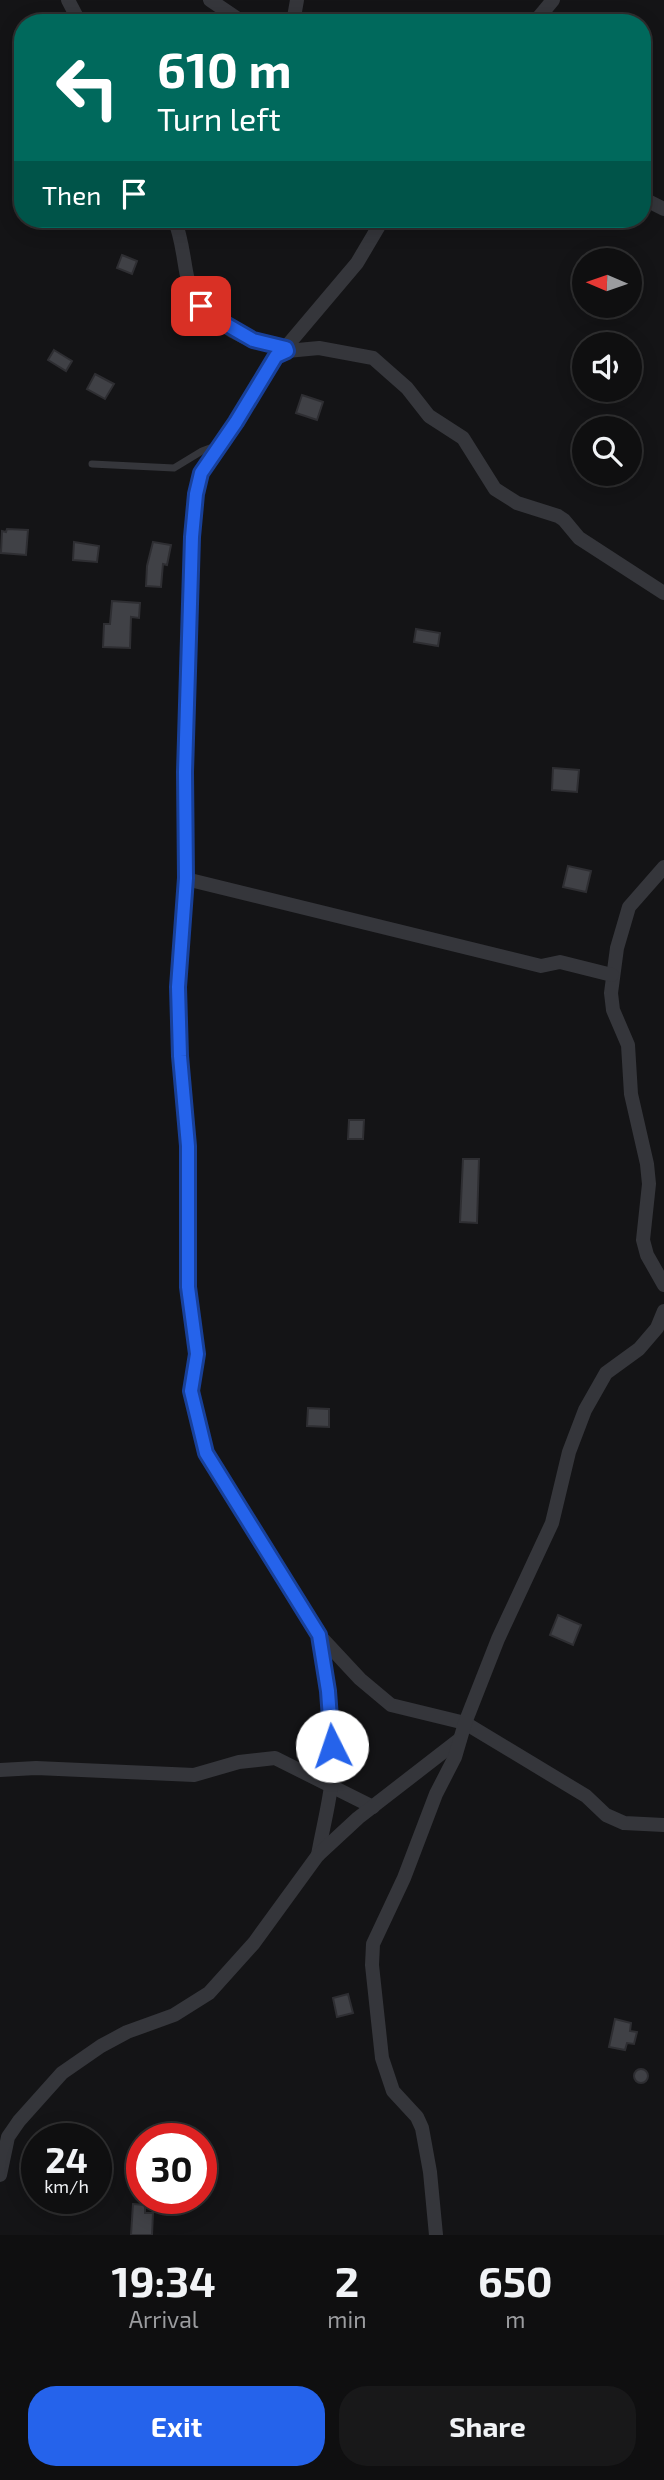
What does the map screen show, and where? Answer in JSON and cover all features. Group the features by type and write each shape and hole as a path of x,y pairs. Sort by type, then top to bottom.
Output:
{"street":[{"path":"210,0 230,14"},
{"path":"541,14 553,0"},
{"path":"178,228 187,279 201,306 223,324 253,340 287,349 318,348 373,358 400,381 429,416 463,438 495,489 516,503 558,516 579,538 664,593"},
{"path":"378,228 357,262 287,349 276,356 201,473 196,494 192,537 185,772 186,878 178,987 180,1056 188,1146 188,1287 197,1354 191,1391 206,1453 319,1635 359,1679 390,1704 466,1723 586,1797 606,1815 624,1823 664,1825"},
{"path":"664,867 629,907 612,975 613,1010 628,1045 631,1094 648,1164 649,1184 643,1240 647,1255 664,1285"},
{"path":"186,878 541,966 560,962 612,975"},
{"path":"436,2235 430,2172 422,2128 417,2117 393,2091 382,2058 372,1965 373,1944 404,1878 436,1794 455,1757 498,1639 552,1523 569,1452 585,1410 606,1373 639,1349 657,1328 664,1311"},
{"path":"318,1855 330,1787 332,1746 328,1691 319,1635"},
{"path":"0,2175 8,2137 62,2073 101,2046 127,2032 174,2015 209,1993 254,1943 318,1855 373,1807 460,1739"},
{"path":"0,1770 36,1768 194,1775 239,1762 275,1758 373,1807"}],"lane":[{"path":"92,464 174,468 202,451 219,445"}],"building":[{"path":"122,255 137,261 132,274 117,268"},
{"path":"54,350 72,361 66,371 48,360"},
{"path":"95,374 114,384 105,399 87,389"},
{"path":"302,395 323,402 317,420 296,413"},
{"path":"7,529 28,530 26,555 1,553 2,531 6,532"},
{"path":"74,542 99,546 97,562 73,560"},
{"path":"153,542 171,545 167,565 163,564 161,587 146,586 147,566"},
{"path":"112,601 140,603 139,618 131,617 130,648 103,647 104,624 110,624"},
{"path":"416,629 440,633 438,646 414,642"},
{"path":"553,768 579,770 577,792 552,790"},
{"path":"568,866 591,871 586,892 563,887"},
{"path":"349,1120 364,1120 363,1139 348,1139"},
{"path":"463,1159 479,1159 477,1223 460,1222"},
{"path":"308,1408 329,1409 329,1427 307,1426"},
{"path":"558,1615 581,1625 573,1645 550,1635"},
{"path":"348,1994 353,2013 337,2017 333,1998"},
{"path":"615,2019 631,2023 630,2031 637,2032 634,2044 627,2043 625,2050 609,2047"},
{"path":"638,2069 644,2069 648,2076 644,2083 638,2083 634,2079 634,2073"},
{"path":"132,2214 153,2214 152,2235 131,2235"}],"route":[{"path":"201,306 215,318 253,340 286,348 287,351 276,356 201,473 192,537 185,772 186,878 178,987 180,1056 188,1146 188,1287 197,1354 191,1391 206,1453 319,1635 328,1691 332,1746"}]}
